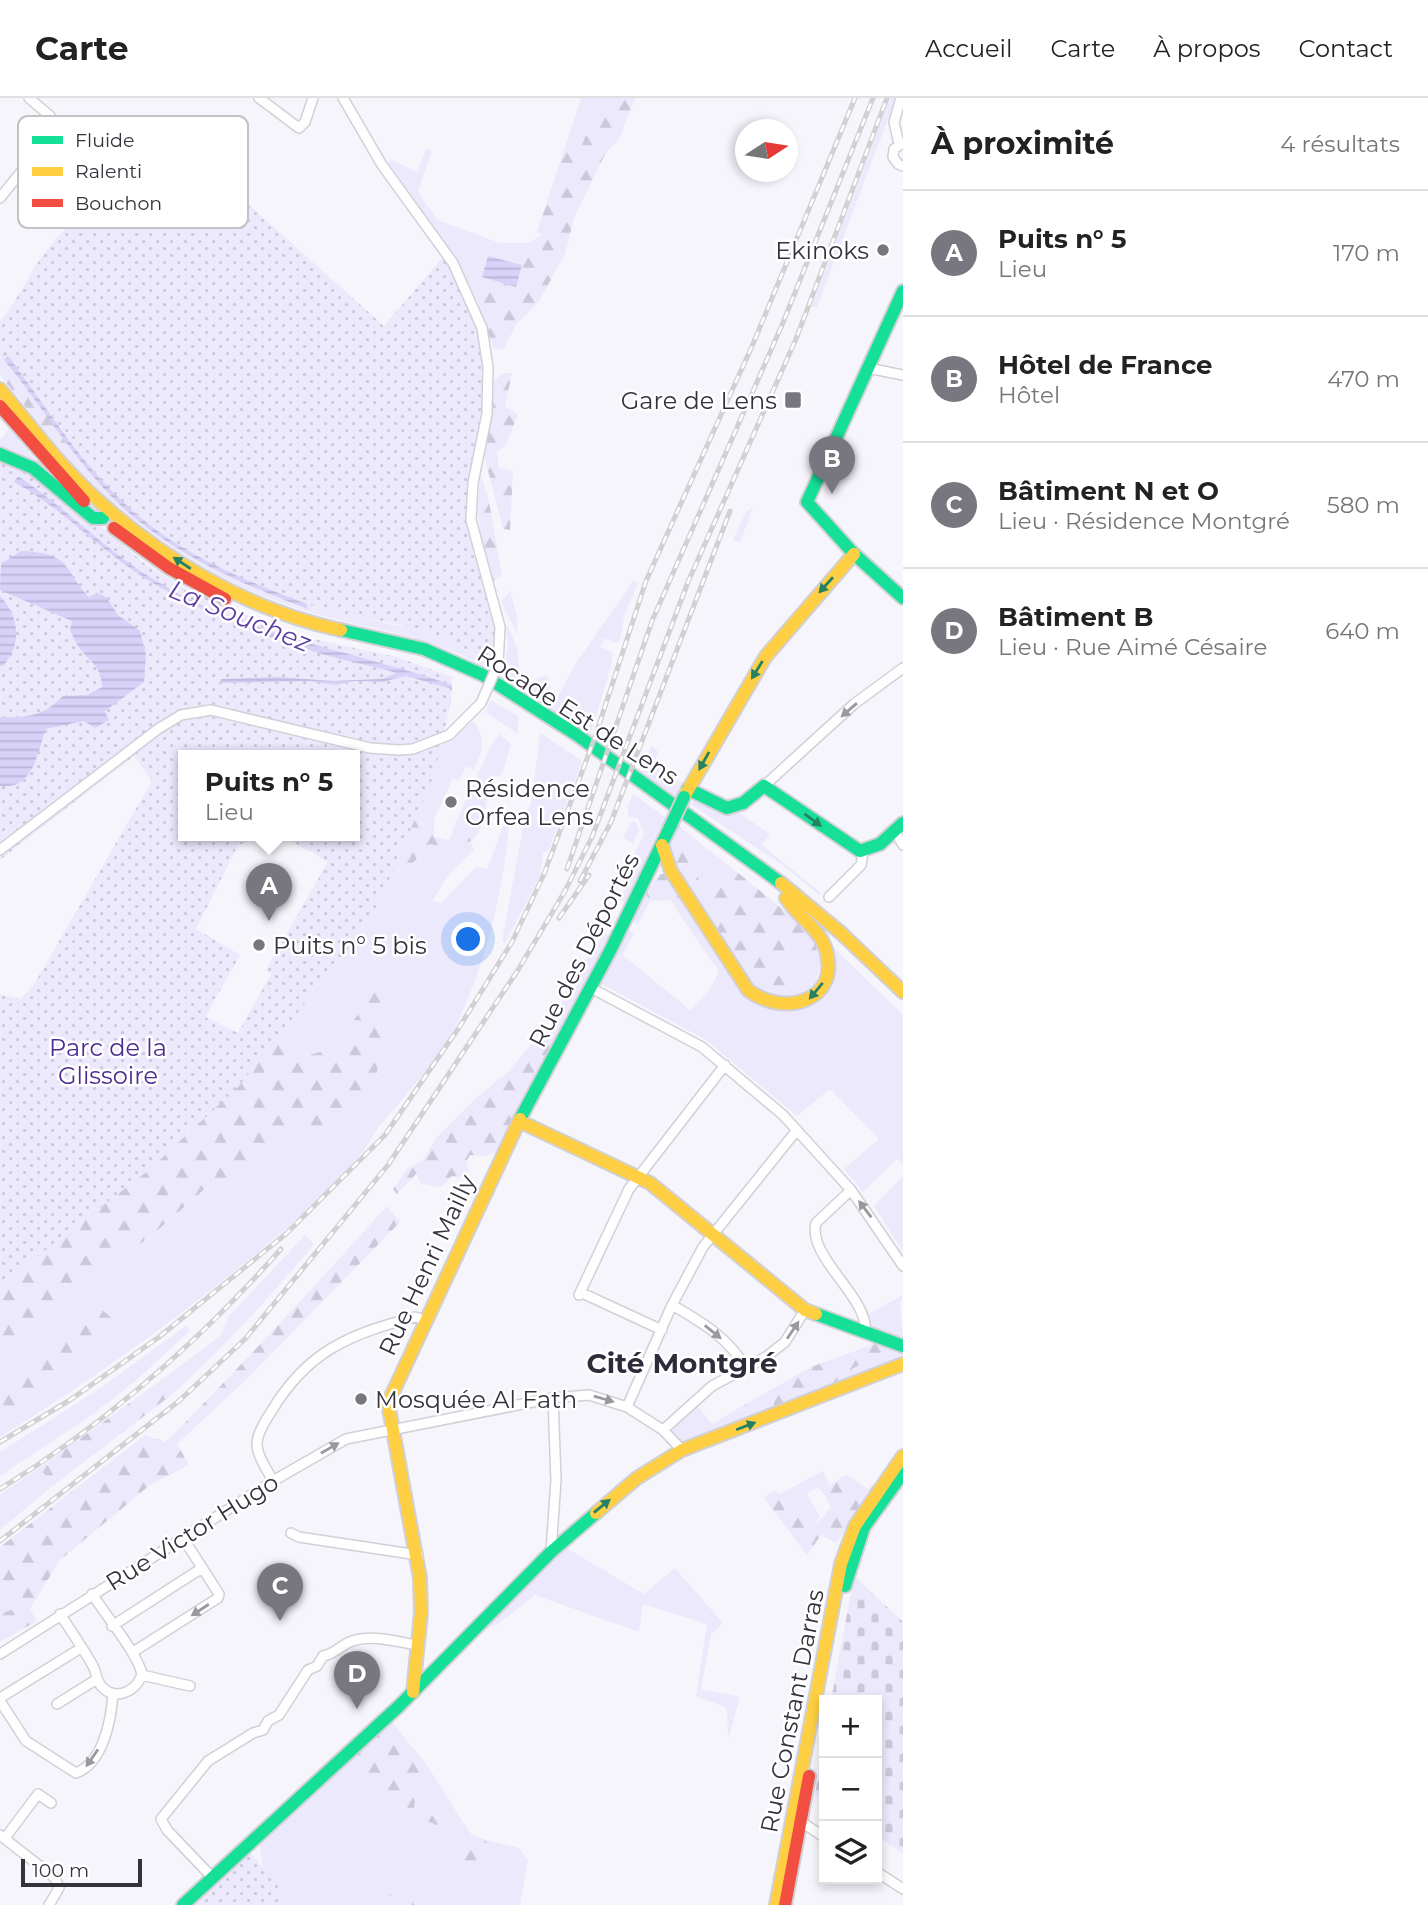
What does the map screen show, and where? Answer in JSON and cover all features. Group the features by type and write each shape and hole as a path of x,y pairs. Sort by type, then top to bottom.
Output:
{"main road":[{"path":"903,291 805,498 854,554 903,598"},
{"name":"Rocade Est de Lens","path":"0,389 60,462 93,495 125,523 180,561 218,584 283,612 341,631 439,653 461,663 582,737 763,866 824,915 903,992"},
{"path":"0,406 67,485 103,518"},
{"path":"0,454 33,468 93,518 103,518"},
{"name":"Rocade Est de Lens","path":"103,518 169,568 248,609 314,633 435,662 475,681 710,840 786,898"},
{"name":"Rue des Déportés","path":"519,1121 591,988 686,793 766,656 854,554"},
{"path":"686,793 727,810 745,804 765,786 852,848 863,852 874,849 899,826"},
{"path":"662,845 670,871 748,990 762,1003 778,1007 808,1000 823,983 828,964 820,937 793,911 786,898"},
{"path":"652,867 670,871"},
{"path":"786,898 848,950 903,1005"},
{"path":"824,915 843,924 903,978"},
{"path":"519,1121 650,1183 805,1310 903,1346"},
{"name":"Rue Henri Mailly","path":"412,1692 421,1595 418,1555 388,1403 391,1391 519,1121"},
{"path":"183,1905 211,1876 431,1676 551,1552 637,1478 682,1450 903,1364"},
{"path":"860,1527 903,1456"},
{"path":"860,1527 903,1473"},
{"name":"Rue Constant Darras","path":"785,1905 837,1582 860,1527"},
{"path":"415,1665 431,1676"},
{"name":"Rue Constant Darras","path":"776,1905 796,1824"}],"street":[{"path":"29,98 50,116"},
{"path":"259,98 299,128 305,122 313,98"},
{"path":"0,850 129,751 181,715 211,710 370,748 413,749 449,735 481,704 498,664 500,627 472,529 473,483 486,404 487,355 482,328 468,292 445,251 393,181 343,98"},
{"path":"901,98 894,122 901,144 894,149 893,157 903,166"},
{"path":"0,198 18,176"},
{"path":"868,368 903,375"},
{"path":"765,786 855,704 903,668"},
{"path":"899,826 903,845"},
{"path":"829,897 861,865 863,852"},
{"path":"591,988 702,1047 725,1065 797,1130 851,1190 903,1266"},
{"path":"662,1330 580,1294 637,1177 656,1157 725,1065"},
{"path":"627,1407 672,1305 703,1247 797,1130"},
{"path":"851,1190 816,1223 814,1230 824,1254 860,1313 865,1331"},
{"path":"672,1305 710,1328 727,1343 745,1367"},
{"path":"663,1430 673,1418 712,1386 766,1357 785,1342 805,1310"},
{"path":"273,1480 260,1455 258,1439 281,1395 302,1371 325,1351 349,1337 415,1317 425,1320"},
{"name":"Rue Victor Hugo","path":"0,1654 273,1480 346,1439 553,1398 589,1395 627,1407 663,1430 682,1450"},
{"path":"551,1552 556,1480 553,1398"},
{"path":"291,1533 299,1537 418,1555"},
{"path":"133,1652 218,1598 219,1594 183,1538"},
{"path":"112,1626 202,1568"},
{"path":"60,1614 95,1669 97,1679 113,1694 126,1693 134,1688 142,1675 141,1664 92,1594"},
{"path":"211,1876 167,1830 161,1819 198,1771 208,1761 253,1732 263,1730 268,1721 279,1715 308,1670 317,1666 323,1656 333,1654 349,1642 371,1638 418,1645"},
{"path":"81,1648 0,1700 26,1741 76,1773 84,1770 106,1737 113,1694"},
{"path":"142,1675 190,1686"},
{"path":"57,1704 97,1679"},
{"path":"49,1905 59,1888 55,1878 2,1836 38,1794 51,1803"},
{"path":"796,1824 819,1835"},
{"path":"882,1875 903,1889"}],"green space":[{"path":"581,98 597,98 582,146 566,144"},
{"path":"597,98 635,98 619,140 606,152 574,218 565,254 539,301 516,325 503,350 493,347 477,300 482,277 516,287 528,243 542,235 537,232 566,144 582,146"},
{"path":"890,98 896,98 817,307 811,307"},
{"path":"426,148 432,150 418,191 437,220 500,243 528,243 522,265 488,256 477,300 456,257 387,164 391,159 417,172"},
{"path":"248,204 384,326 443,257 471,314 483,361 483,396 468,491 468,511 472,547 495,630 493,664 421,630 321,608 282,596 231,575 160,534 119,499 75,447 8,356 0,341 0,321 41,258 66,228 248,228"},
{"path":"0,341 8,356 5,360 84,465 75,468 0,375"},
{"path":"503,373 512,373 505,407 518,414 507,443 497,452 499,468 513,471 510,530 503,529 484,455 495,380"},
{"path":"10,428 34,461 0,449 0,440"},
{"name":"Parc de la Glissoire","path":"0,459 55,488 144,563 188,590 294,635 397,657 452,677 451,702 434,775 371,921 238,1087 149,1170 0,1285 0,994 20,999 33,986 152,781 134,756 0,860","holes":["178,750 360,750 360,841 291,841 328,862 266,970 271,974 238,1033 205,1017 240,955 196,929 238,845 250,841 178,841"]},
{"path":"84,465 132,513 185,551 243,583 306,609 307,604 263,587 316,607 403,627 478,565 489,598 447,640 493,664 491,670 469,658 425,641 309,612 243,588 183,555 154,535 75,468"},
{"path":"481,476 488,496 502,576 494,581 485,554 478,517"},
{"path":"753,507 740,543 733,540 746,512"},
{"path":"634,580 638,584 625,613 620,639 616,643 604,638 600,647 612,652 612,663 590,736 551,709 576,663"},
{"path":"510,591 517,616 517,633 501,602"},
{"path":"506,627 509,627 518,652 521,689 502,678 508,644"},
{"path":"547,676 551,686 543,703 530,695 531,684 535,684 537,678"},
{"path":"491,700 518,716 518,734 485,712"},
{"path":"473,721 482,739 477,763 474,770 466,766 459,781 453,778 434,820 418,811 433,748 451,741"},
{"path":"540,733 582,761 549,849 543,853 540,876 505,943 502,941 523,827 532,799"},
{"path":"500,734 511,744 502,775 489,779 484,820 471,841 474,850 449,874 432,901 441,903 477,866 487,869 507,816 510,817 504,870 493,922 469,997 450,1036 432,1063 379,1127 349,1169 291,1225 156,1332 0,1437 0,1420 63,1378 123,1327 25,1364 0,1380 0,1360 98,1274 151,1236 214,1182 252,1176 287,1135 333,1127 376,1079 384,1023 395,994 381,985 333,1048 306,1056 275,1040 149,1170 199,849 250,841 238,845 196,929 240,955 205,1017 238,1033 271,974 266,970 328,862 321,857 346,841 356,841 371,921 392,872 414,862 429,844 446,847 466,833 452,831 491,745"},
{"path":"651,746 658,751 655,762 684,785 678,799 641,772"},
{"path":"633,794 668,819 664,827 660,828 628,805"},
{"path":"696,800 716,811 739,813 770,834 762,845 821,893 819,895 784,866 690,804"},
{"path":"628,805 660,828 625,902 619,900 630,880 624,876 644,834 638,818 628,817"},
{"path":"418,811 434,820 434,837 449,840 453,831 466,833 471,841 446,847 429,844 414,862 392,872 371,921 351,879"},
{"path":"632,821 636,822 639,830 633,844 623,838"},
{"path":"679,826 691,836 688,854 707,899 732,868 790,915 817,943 816,952 803,960 788,951 777,961 796,987 788,1002 758,994 674,869 668,850"},
{"path":"691,836 732,868 707,899 688,854"},
{"path":"659,874 664,874 705,928 697,940 670,900 650,901 646,894"},
{"path":"646,894 650,901 638,925 633,921"},
{"path":"705,928 744,989 812,1001 832,946 903,1015 903,1165 897,1159 863,1192 844,1169 879,1139 830,1089 797,1116 706,1040 600,983 628,930 634,933 623,955 690,1010 709,991 719,971 697,940"},
{"path":"603,932 610,935 568,1018 557,1011 572,984 567,981 575,968 593,953"},
{"path":"817,943 822,961 814,987 788,1002 776,961 788,951"},
{"path":"381,984 395,994 384,1023 376,1079 333,1127 287,1135 252,1176 213,1182 151,1236 98,1274 0,1360 0,1227 231,1050 275,1040 306,1056 333,1048"},
{"path":"560,1013 568,1018 498,1152 483,1156 470,1155 466,1162 469,1171 462,1177 452,1176 441,1187 421,1184 417,1173 397,1194 393,1189 408,1168 422,1161 436,1138 476,1098 507,1073 534,1041 537,1043"},
{"path":"903,1176 903,1252 874,1206"},
{"path":"387,1206 400,1222 249,1377 177,1444 189,1465 150,1485 59,1561 30,1609 37,1621 0,1642 0,1614 19,1607 23,1595 7,1586 0,1597 0,1547 145,1435 166,1442"},
{"path":"305,1235 314,1244 264,1302 174,1393 164,1378 221,1335 228,1317"},
{"path":"903,1295 900,1302 903,1340 873,1328 865,1316"},
{"path":"102,1310 123,1327 63,1378 0,1420 0,1380"},
{"path":"187,1325 190,1331 133,1383 92,1415 0,1476 0,1452 99,1389"},
{"path":"874,1344 888,1349 852,1369 848,1383 774,1411 774,1399 764,1398 751,1411 737,1409 811,1367"},
{"path":"888,1349 903,1355 900,1363 848,1383 852,1369"},
{"path":"164,1378 174,1393 54,1485 39,1468"},
{"path":"764,1398 774,1399 774,1411 683,1443 668,1430 696,1404 712,1424 737,1409 751,1411"},
{"path":"39,1468 54,1485 0,1530 0,1494"},
{"path":"823,1471 830,1486 825,1496 818,1487 807,1494 820,1516 815,1526 807,1528 778,1495"},
{"path":"843,1476 849,1476 868,1489 872,1484 876,1487 836,1543 821,1535 807,1555 764,1498 775,1490 807,1528 815,1526 831,1507 825,1496 830,1486"},
{"path":"563,1546 644,1594 675,1568 723,1623 711,1635 701,1689 740,1697 728,1740 727,1708 696,1696 707,1624 643,1604 639,1632 535,1595 498,1624 486,1628 405,1712 391,1721"},
{"path":"854,1576 903,1622 903,1854 882,1839 882,1695 832,1695"},
{"path":"7,1586 23,1595 19,1607 0,1614 0,1597"},
{"path":"391,1721 427,1765 422,1781 411,1783 409,1790 427,1792 428,1801 415,1798 414,1808 443,1820 439,1826 422,1819 398,1818 396,1808 403,1807 403,1800 394,1792 373,1786 347,1760"},
{"path":"347,1759 373,1786 395,1792 404,1800 398,1818 443,1819 414,1808 415,1798 409,1791 411,1783 422,1781 427,1765 464,1824 455,1832 459,1847 452,1858 454,1865 481,1865 492,1861 486,1840 519,1848 528,1860 520,1905 450,1905 368,1891 364,1897 410,1905 269,1905 259,1841"},
{"path":"819,1770 819,1797 815,1794"},
{"path":"464,1824 472,1835 486,1840 492,1861 506,1868 503,1873 481,1865 454,1865 452,1858 458,1846 455,1832"},
{"path":"248,1851 274,1880 289,1905 192,1905"},
{"path":"368,1891 450,1905 410,1905 364,1897"}],"shaded area":[{"path":"488,256 522,265 516,287 482,277"},
{"path":"8,356 90,467 141,518 208,562 307,604 307,609 206,565 159,537 138,520 101,486 72,451 4,360"},
{"path":"18,476 135,567 188,598 224,615 452,685 452,689 406,676 382,682 355,681 336,685 308,681 221,683 221,679 278,677 333,681 382,679 396,673 283,641 238,625 172,594 116,558 50,505 14,482"},
{"path":"21,551 37,552 58,559 89,597 97,593 106,597 118,615 140,631 146,655 144,682 105,711 109,720 95,728 84,721 46,729 27,776 11,786 0,786 0,717 19,717 42,712 63,696 87,695 102,687 96,666 79,648 70,630 72,621 0,590 1,564"},
{"path":"0,596 12,613 16,631 13,649 3,666 0,666"}],"railway":[{"path":"0,1442 70,1400 159,1337 287,1233 385,1135 460,1026 512,942 544,874 595,737 646,581 753,344 855,98"},
{"path":"567,869 652,621 782,325 873,98"},
{"path":"0,1541 179,1401 245,1339 388,1165 518,970 565,891 592,837 688,582 796,339 887,98"},
{"path":"580,881 611,822 730,511"},
{"path":"559,918 589,875"},
{"path":"0,1489 77,1437 150,1380 217,1317 281,1249"}],"traffic: fast":[{"path":"903,291 807,502 854,554 903,598"},
{"path":"0,454 33,468 93,518 103,518"},
{"path":"341,630 424,649 483,675 577,735 781,883"},
{"path":"688,789 727,808 743,803 764,786 860,851 880,844 903,823"},
{"path":"670,827 684,797"},
{"path":"520,1119 610,951 670,827"},
{"path":"816,1314 903,1346"},
{"path":"845,1586 864,1527 903,1473"},
{"path":"183,1905 399,1706 551,1552 596,1513"}],"traffic: slow":[{"path":"0,389 75,478 142,537 204,577 237,594 271,609 341,630"},
{"path":"684,797 766,656 854,554"},
{"path":"662,845 671,871 748,990 777,1003 806,1000 825,982 828,968 823,942 786,898"},
{"path":"781,883 841,933 903,992"},
{"path":"413,1692 421,1613 420,1578 388,1403 520,1119"},
{"path":"519,1121 650,1183 805,1310 816,1314"},
{"path":"596,1513 637,1478 682,1450 903,1364"},
{"path":"776,1905 841,1564 855,1526 903,1456"}],"traffic: jam":[{"path":"0,406 84,501"},
{"path":"114,528 169,568 225,599"},
{"path":"785,1905 809,1776"}],"place":[{"name":"Ekinoks","path":"883,250"},
{"name":"Gare de Lens","path":"793,400"},
{"name":"Hôtel de France","path":"832,494"},
{"name":"Résidence Orfea Lens","path":"451,802"},
{"name":"Puits n° 5","path":"269,921"},
{"name":"Puits n° 5 bis","path":"259,945"},
{"name":"Mosquée Al Fath","path":"361,1399"},
{"name":"Bâtiment N et O","path":"280,1621"},
{"name":"Bâtiment B","path":"357,1709"}],"district":[{"name":"Cité Montgré","path":"682,1363"}],"water label":[{"name":"La Souchez","path":"240,616"}]}
